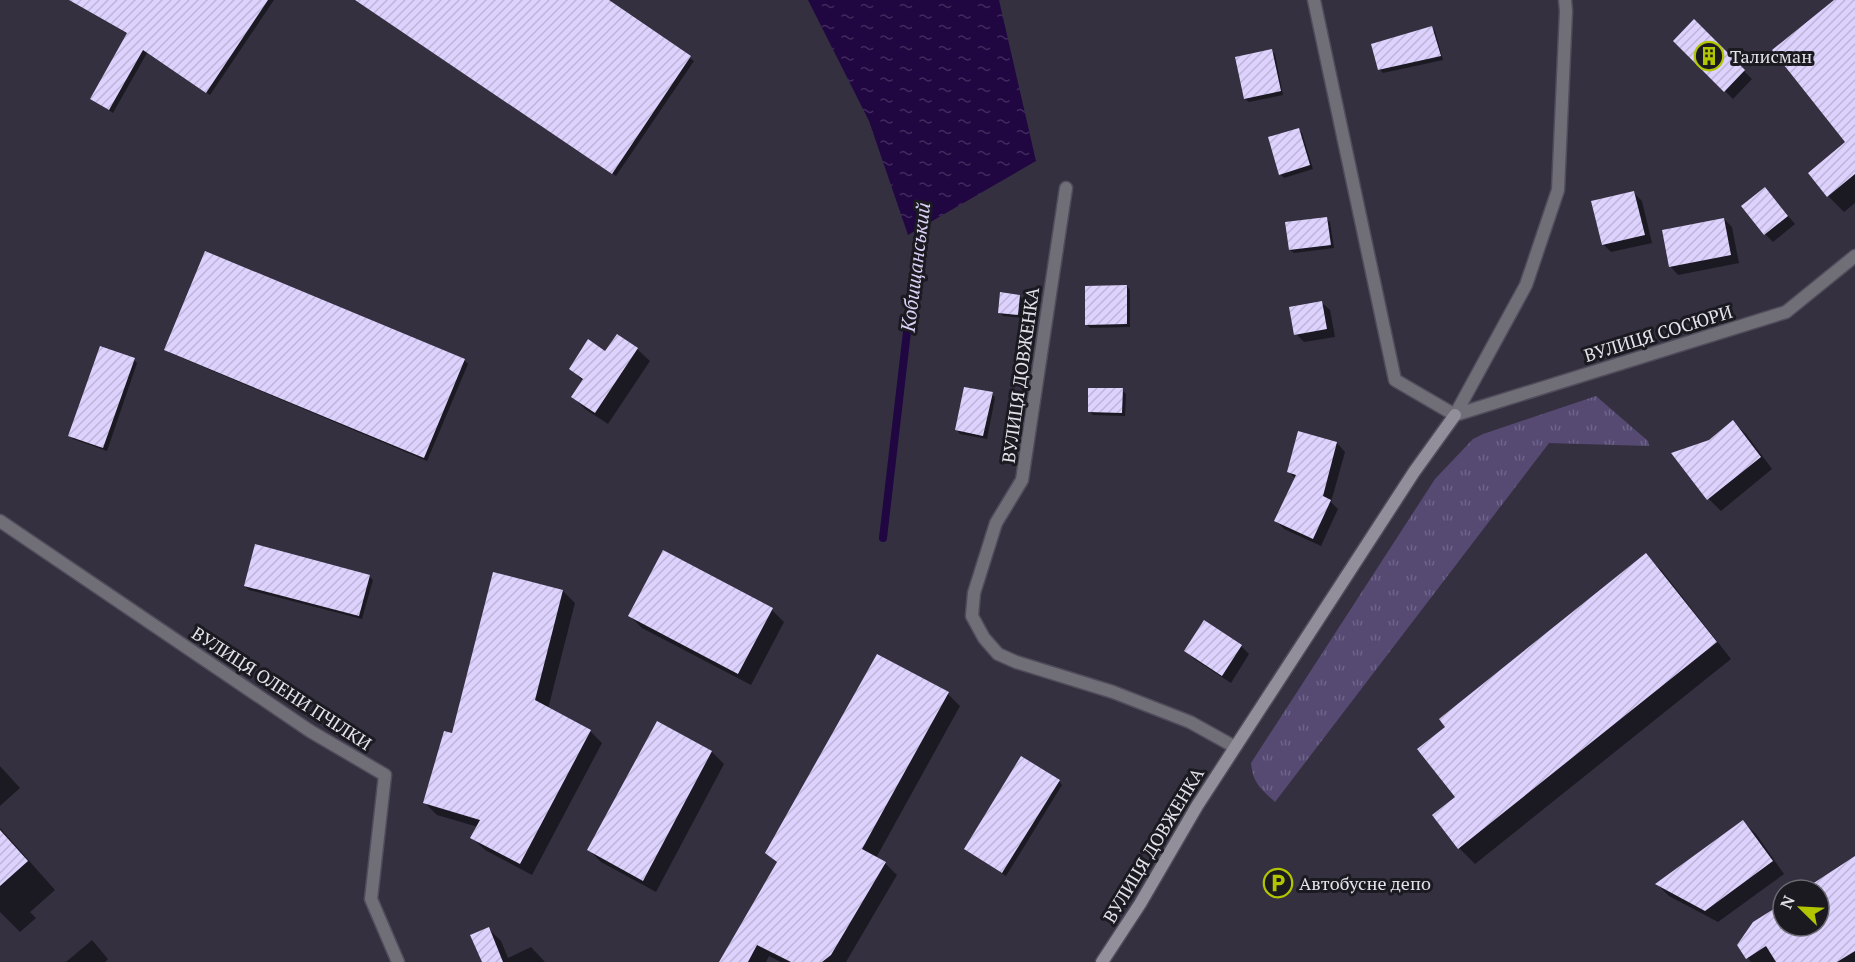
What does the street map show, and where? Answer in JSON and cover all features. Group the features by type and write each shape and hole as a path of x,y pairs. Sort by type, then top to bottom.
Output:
{"street":[{"path":"1314,0 1395,380 1455,415"},
{"name":"ВУЛИЦЯ ДОВЖЕНКА","path":"1102,962 1140,904 1197,806 1235,747 1414,472 1455,415 1526,285 1558,190 1565,0"},
{"name":"ВУЛИЦЯ ДОВЖЕНКА","path":"1066,188 1022,480 996,524 974,593 972,616 984,638 999,654 1017,662 1113,692 1179,718 1235,747"},
{"name":"ВУЛИЦЯ СОСЮРИ","path":"1455,415 1786,312 1855,256"},
{"name":"ВУЛИЦЯ ОЛЕНИ ПЧІЛКИ","path":"0,520 310,731 386,775 371,899 398,962"}],"green space":[{"path":"1596,396 1648,441 1649,446 1549,443 1275,802 1258,785 1253,776 1251,763 1435,479 1473,439"}],"water":[{"path":"808,0 999,0 1036,161 908,235 869,121"}],"building":[{"path":"69,0 268,0 206,93 143,50 109,110 90,99 127,33"},
{"path":"355,0 609,0 691,56 612,174"},
{"path":"1834,0 1855,0 1855,174 1827,197 1808,173 1845,142 1772,50"},
{"name":"Талисман","path":"1694,19 1745,70 1724,92 1673,41"},
{"path":"1432,26 1441,56 1378,70 1371,44"},
{"path":"1272,49 1281,91 1244,99 1235,57"},
{"path":"1299,128 1310,165 1279,175 1268,137"},
{"path":"1765,187 1788,216 1764,235 1741,206"},
{"path":"1634,191 1645,235 1602,245 1591,201"},
{"path":"1327,217 1331,245 1289,250 1285,222"},
{"path":"1724,218 1731,255 1669,267 1662,230"},
{"path":"205,251 465,359 424,458 164,350"},
{"path":"1127,285 1127,324 1085,325 1085,286"},
{"path":"1000,292 1020,295 1018,315 998,313"},
{"path":"1322,301 1327,329 1294,335 1289,307"},
{"path":"617,334 638,348 595,413 571,397 583,379 569,369 588,339 605,351"},
{"path":"100,346 135,358 103,448 68,436"},
{"path":"964,387 993,392 983,436 955,430"},
{"path":"1088,388 1123,388 1122,413 1088,412"},
{"path":"1733,420 1761,457 1707,500 1671,453 1709,440"},
{"path":"1298,431 1337,442 1323,496 1331,500 1313,539 1274,521 1296,475 1287,472"},
{"path":"255,544 370,575 359,616 244,586"},
{"path":"663,550 773,608 738,674 628,616"},
{"path":"1646,553 1717,642 1458,849 1432,815 1455,797 1417,749 1445,727 1439,719"},
{"path":"493,572 563,590 535,700 591,730 520,864 470,838 480,820 423,803 444,731 452,733"},
{"path":"1204,620 1242,645 1222,676 1184,651"},
{"path":"877,654 949,692 862,849 886,862 831,955 822,962 791,962 757,945 748,962 719,962 777,862 765,853"},
{"path":"657,721 712,751 643,881 587,850"},
{"path":"1021,756 1060,780 1002,873 964,849"},
{"path":"1743,820 1773,861 1705,911 1655,884"},
{"path":"0,830 28,861 0,886"},
{"path":"1855,856 1855,951 1837,962 1776,962 1766,946 1746,959 1737,945 1753,922 1771,911 1771,938 1831,938 1831,878 1821,878"},
{"path":"489,927 503,962 482,962 470,935"}],"waterway":[{"name":"Кобищанський","path":"883,538 920,220"}],"place":[{"name":"Талисман","path":"1709,56"},
{"name":"Автобусне депо","path":"1278,883"}]}
